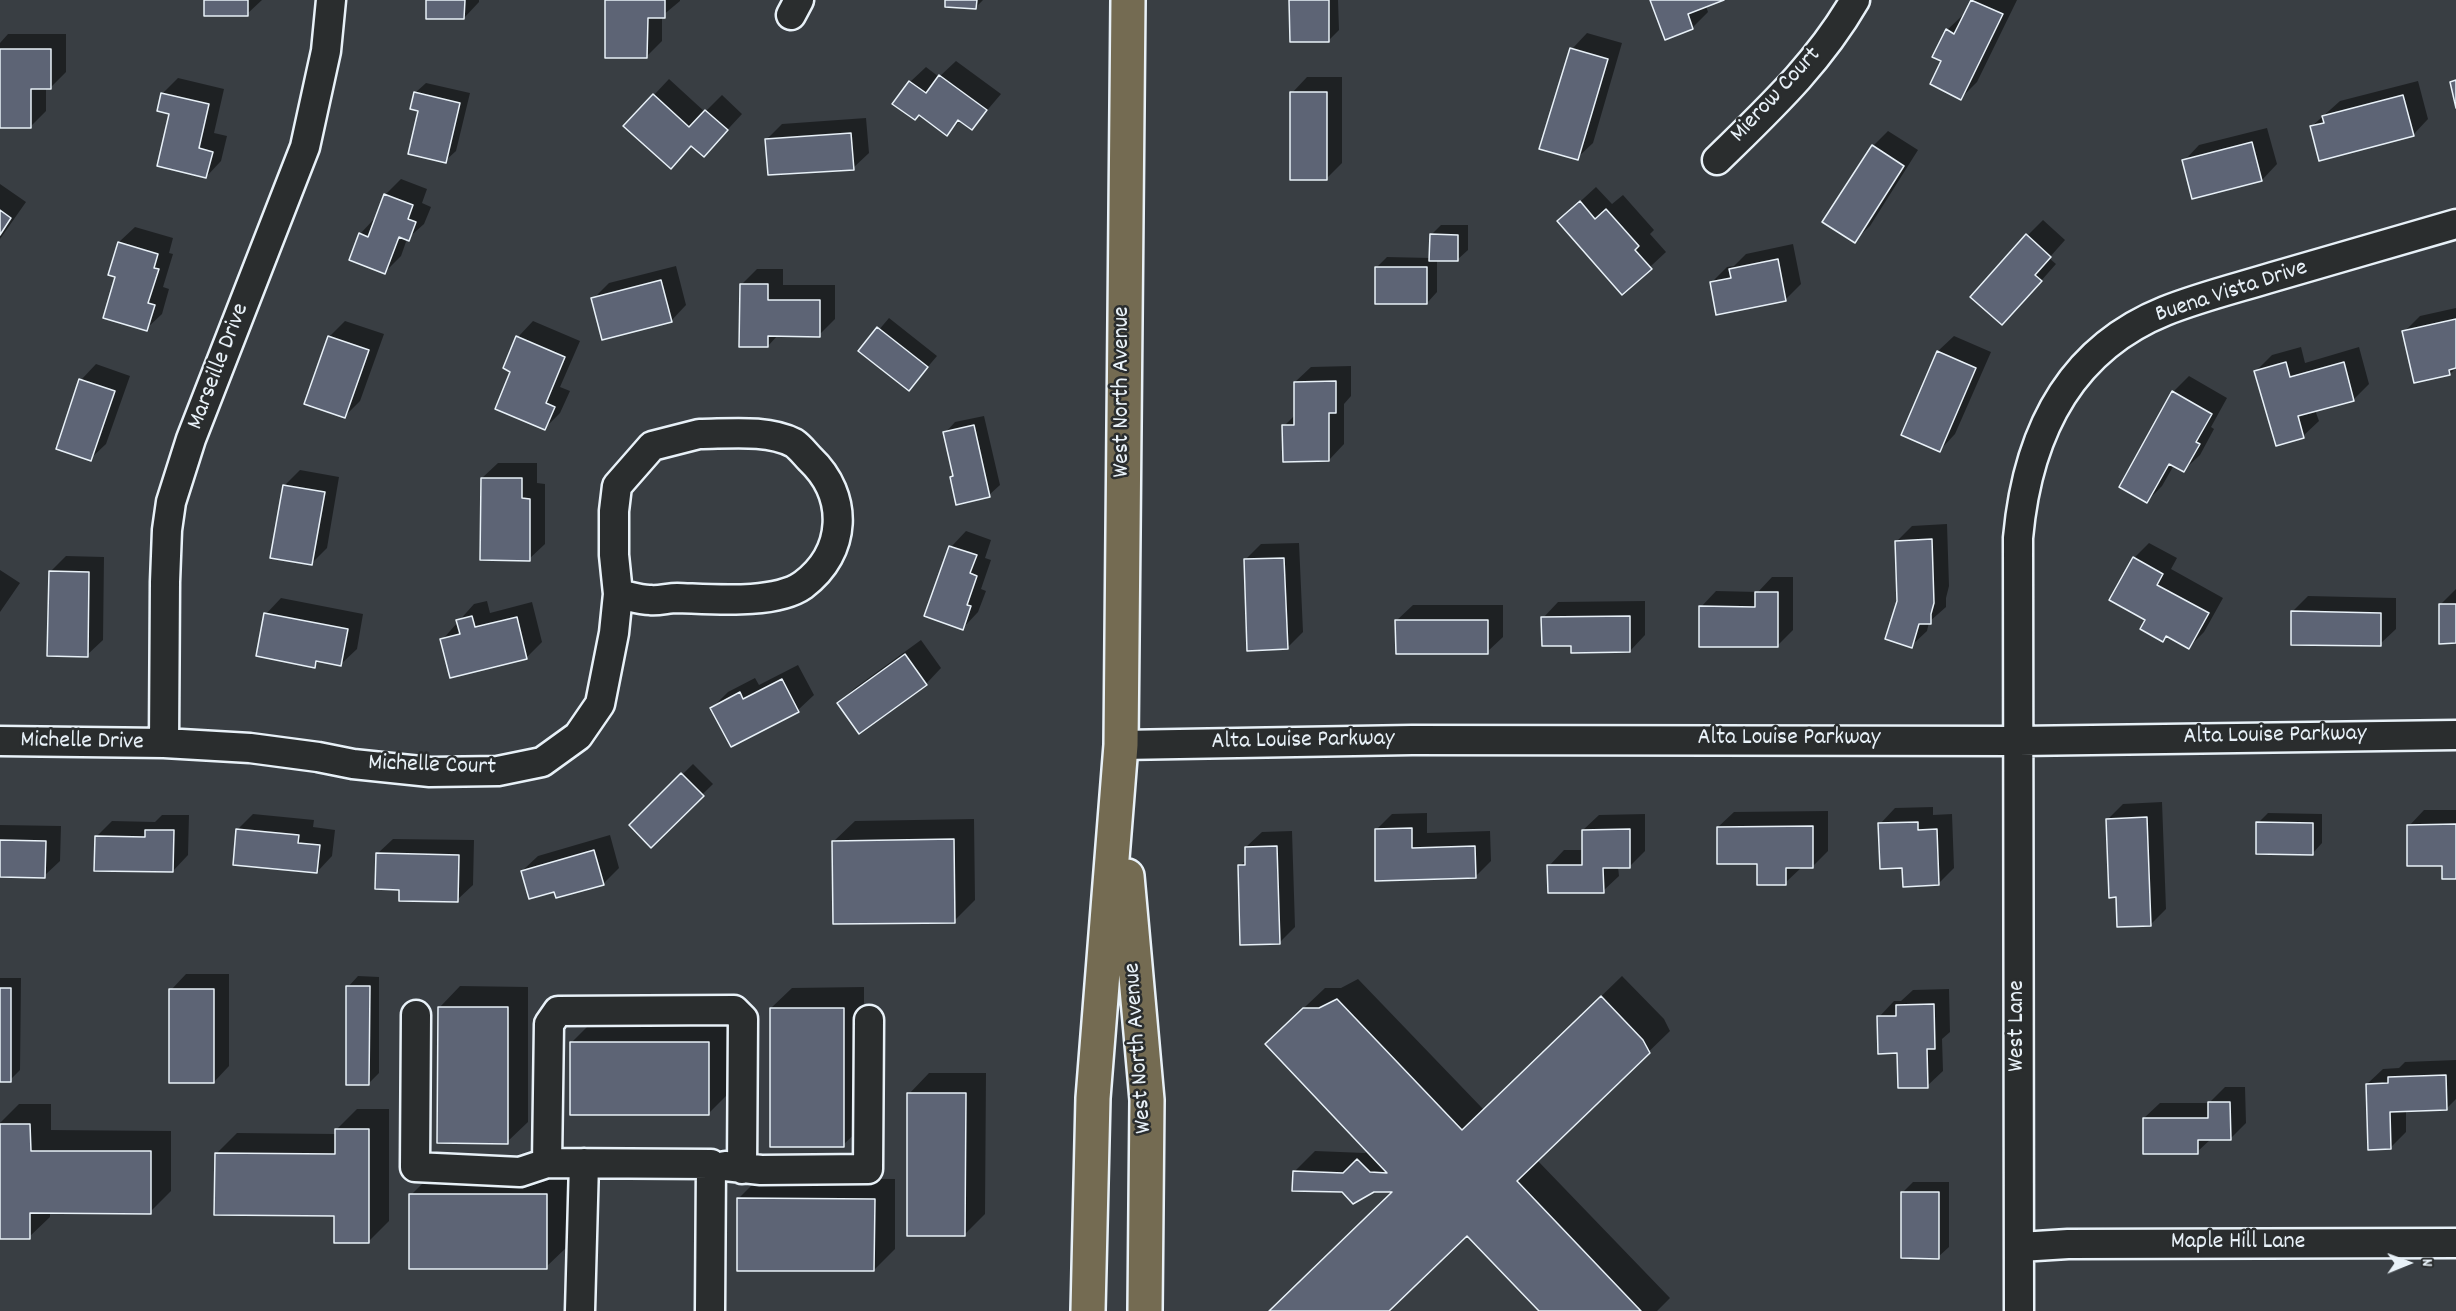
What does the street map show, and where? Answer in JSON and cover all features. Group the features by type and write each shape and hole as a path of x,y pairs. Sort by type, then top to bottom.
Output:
{"main road":[{"name":"West North Avenue","path":"1088,1311 1093,1098 1121,745 1128,0"},
{"name":"West North Avenue","path":"1119,785 1147,1100 1145,1311"}],"street":[{"name":"Marseille Drive","path":"164,743 165,582 167,530 171,502 191,439 305,147 326,51 331,0"},
{"name":"Mierow Court","path":"1717,160 1799,79 1831,38 1855,0"},
{"name":"Buena Vista Drive","path":"2019,741 2018,538 2021,509 2034,451 2044,426 2058,401 2082,368 2116,338 2163,312 2214,294 2456,224"},
{"name":"Michelle Court","path":"164,743 250,748 353,764 430,772 498,771 542,762 578,736 600,704 614,633 618,594 614,555 614,511 617,486 652,446 699,434 772,436 795,444 825,473 836,499 838,531 829,558 802,586 775,596 734,600 674,598 650,600 618,594"},
{"name":"Alta Louise Parkway","path":"1121,745 1412,740 2019,741 2456,735"},
{"name":"Michelle Drive","path":"0,741 164,743"},
{"name":"West Lane","path":"2019,741 2019,1311"},
{"path":"547,1163 549,1024 558,1011 734,1010 743,1019 742,1169"},
{"path":"416,1015 415,1167 520,1172 547,1163 711,1164 742,1169 868,1169 869,1020"},
{"path":"580,1311 584,1163"},
{"path":"710,1311 711,1164"},
{"name":"Maple Hill Lane","path":"2020,1248 2068,1244 2456,1243"}],"building":[{"path":"204,0 248,0 248,16 204,16"},
{"path":"426,0 465,0 464,19 426,19"},
{"path":"605,0 665,0 665,18 648,18 647,58 605,58"},
{"path":"945,0 977,0 976,9 945,7"},
{"path":"1289,0 1329,0 1329,42 1290,42"},
{"path":"1650,0 1724,0 1688,14 1693,29 1665,40"},
{"path":"1971,0 2003,14 1961,100 1930,84 1941,61 1932,57 1946,29 1954,34"},
{"path":"1570,48 1608,59 1578,160 1539,149"},
{"path":"0,49 51,49 51,89 31,89 31,128 0,128"},
{"path":"939,75 987,110 972,130 958,120 947,136 919,115 915,120 892,104 909,81 926,93"},
{"path":"2456,80 2456,108 2450,82"},
{"path":"414,92 460,103 446,163 408,154 418,111 410,109"},
{"path":"1290,92 1327,92 1327,180 1290,180"},
{"path":"161,93 209,104 199,148 213,152 206,178 157,166 169,114 157,111"},
{"path":"653,94 689,127 705,110 728,130 704,157 691,146 671,169 623,126"},
{"path":"2403,95 2414,136 2319,161 2310,126 2324,123 2322,116"},
{"path":"851,133 854,170 768,175 765,139"},
{"path":"2252,142 2262,181 2192,199 2182,160"},
{"path":"1872,145 1904,166 1855,243 1822,222"},
{"path":"384,194 413,205 408,219 416,222 409,241 399,237 385,274 349,260 359,233 368,237"},
{"path":"1580,201 1595,219 1606,209 1639,246 1635,250 1652,269 1622,295 1557,221"},
{"path":"0,210 11,218 0,235"},
{"path":"1430,234 1458,235 1458,261 1429,261"},
{"path":"2026,234 2051,257 2035,275 2042,281 2002,325 1970,297"},
{"path":"118,242 158,254 154,268 159,269 148,303 155,305 147,331 103,318 115,277 108,275"},
{"path":"1778,259 1786,301 1716,315 1710,282 1731,278 1729,269"},
{"path":"1375,267 1427,267 1427,304 1375,304"},
{"path":"661,280 672,322 602,340 591,298"},
{"path":"740,284 768,284 768,300 820,300 820,337 768,336 768,347 739,347"},
{"path":"2456,319 2456,368 2449,370 2450,375 2414,383 2402,331"},
{"path":"877,327 928,367 909,391 858,351"},
{"path":"328,336 369,350 345,418 304,404"},
{"path":"516,336 565,357 546,403 555,407 545,430 495,409 510,372 503,368"},
{"path":"1937,351 1976,368 1940,452 1901,435"},
{"path":"2286,362 2290,377 2344,362 2354,401 2298,416 2304,438 2276,446 2254,371"},
{"path":"79,379 115,391 91,461 56,449"},
{"path":"1336,381 1336,413 1329,413 1329,461 1283,462 1282,425 1294,425 1294,382"},
{"path":"2172,391 2212,414 2196,442 2200,444 2184,472 2169,464 2147,503 2119,487"},
{"path":"974,425 990,497 956,505 950,477 953,476 943,432"},
{"path":"481,478 522,478 522,498 530,499 530,561 480,560"},
{"path":"283,485 325,492 312,565 270,558"},
{"path":"1932,539 1934,603 1931,624 1919,624 1912,648 1885,639 1897,601 1895,541"},
{"path":"949,546 977,555 970,573 977,576 967,605 971,606 963,630 924,616"},
{"path":"2133,557 2163,574 2157,585 2209,613 2189,649 2166,636 2163,642 2140,629 2145,620 2109,600"},
{"path":"1284,558 1288,649 1247,651 1244,559"},
{"path":"49,571 89,572 88,657 47,656"},
{"path":"1755,592 1778,592 1778,647 1699,647 1699,606 1755,607"},
{"path":"2439,604 2456,604 2456,643 2439,644"},
{"path":"2291,611 2381,613 2381,646 2291,645"},
{"path":"264,613 348,629 341,666 316,661 315,668 256,656"},
{"path":"472,616 475,627 517,617 527,659 450,678 440,639 460,634 456,620"},
{"path":"1630,616 1630,652 1571,653 1571,646 1542,646 1541,617"},
{"path":"1395,620 1488,620 1488,654 1396,654"},
{"path":"905,654 927,685 859,734 837,703"},
{"path":"782,679 799,712 731,747 710,708 740,692 743,699"},
{"path":"681,773 704,796 651,848 629,825"},
{"path":"2147,817 2151,926 2117,927 2116,897 2109,898 2106,819"},
{"path":"1918,822 1918,830 1937,829 1939,885 1903,887 1902,868 1880,869 1878,823"},
{"path":"2256,822 2313,823 2313,855 2256,854"},
{"path":"2456,824 2456,879 2442,879 2442,866 2407,866 2407,825"},
{"path":"1813,826 1813,868 1786,868 1786,885 1757,885 1757,864 1717,864 1717,827"},
{"path":"1412,828 1412,848 1475,846 1476,878 1375,881 1375,829"},
{"path":"236,829 299,835 298,843 320,845 317,873 233,865"},
{"path":"1630,829 1630,868 1603,868 1604,893 1548,893 1547,865 1582,865 1582,830"},
{"path":"145,830 174,830 173,872 94,871 95,836 145,837"},
{"path":"954,839 955,923 833,924 832,841"},
{"path":"0,840 46,841 45,878 0,877"},
{"path":"1277,846 1280,944 1240,945 1238,865 1245,865 1245,847"},
{"path":"594,850 604,885 556,898 554,892 529,899 521,871"},
{"path":"376,853 459,855 458,902 399,901 399,890 375,889"},
{"path":"346,986 370,986 369,1085 346,1085"},
{"path":"0,988 11,988 11,1082 0,1082"},
{"path":"169,989 214,989 214,1083 169,1083"},
{"path":"1601,996 1643,1040 1650,1053 1517,1181 1641,1311 1539,1311 1467,1236 1389,1311 1269,1311 1392,1192 1374,1192 1353,1204 1342,1192 1292,1191 1293,1171 1343,1173 1357,1159 1370,1172 1387,1173 1265,1044 1303,1008 1319,1008 1337,999 1462,1130"},
{"path":"1934,1004 1935,1049 1927,1049 1928,1088 1898,1088 1897,1053 1878,1054 1877,1016 1896,1016 1896,1005"},
{"path":"438,1007 508,1007 508,1144 437,1143"},
{"path":"770,1008 844,1008 844,1147 770,1147"},
{"path":"570,1042 709,1042 709,1115 570,1115"},
{"path":"2446,1075 2447,1110 2390,1112 2391,1149 2368,1150 2366,1084 2388,1083 2388,1077"},
{"path":"907,1093 966,1093 965,1236 907,1236"},
{"path":"2208,1102 2230,1102 2231,1140 2198,1140 2198,1154 2143,1154 2143,1118 2208,1118"},
{"path":"0,1124 30,1124 31,1151 151,1151 151,1214 30,1213 30,1239 0,1239"},
{"path":"335,1129 369,1129 369,1243 334,1243 334,1216 214,1215 215,1153 335,1154"},
{"path":"1901,1192 1939,1192 1939,1259 1901,1258"},
{"path":"409,1194 547,1194 547,1269 409,1269"},
{"path":"737,1198 875,1199 874,1271 737,1271"}]}
